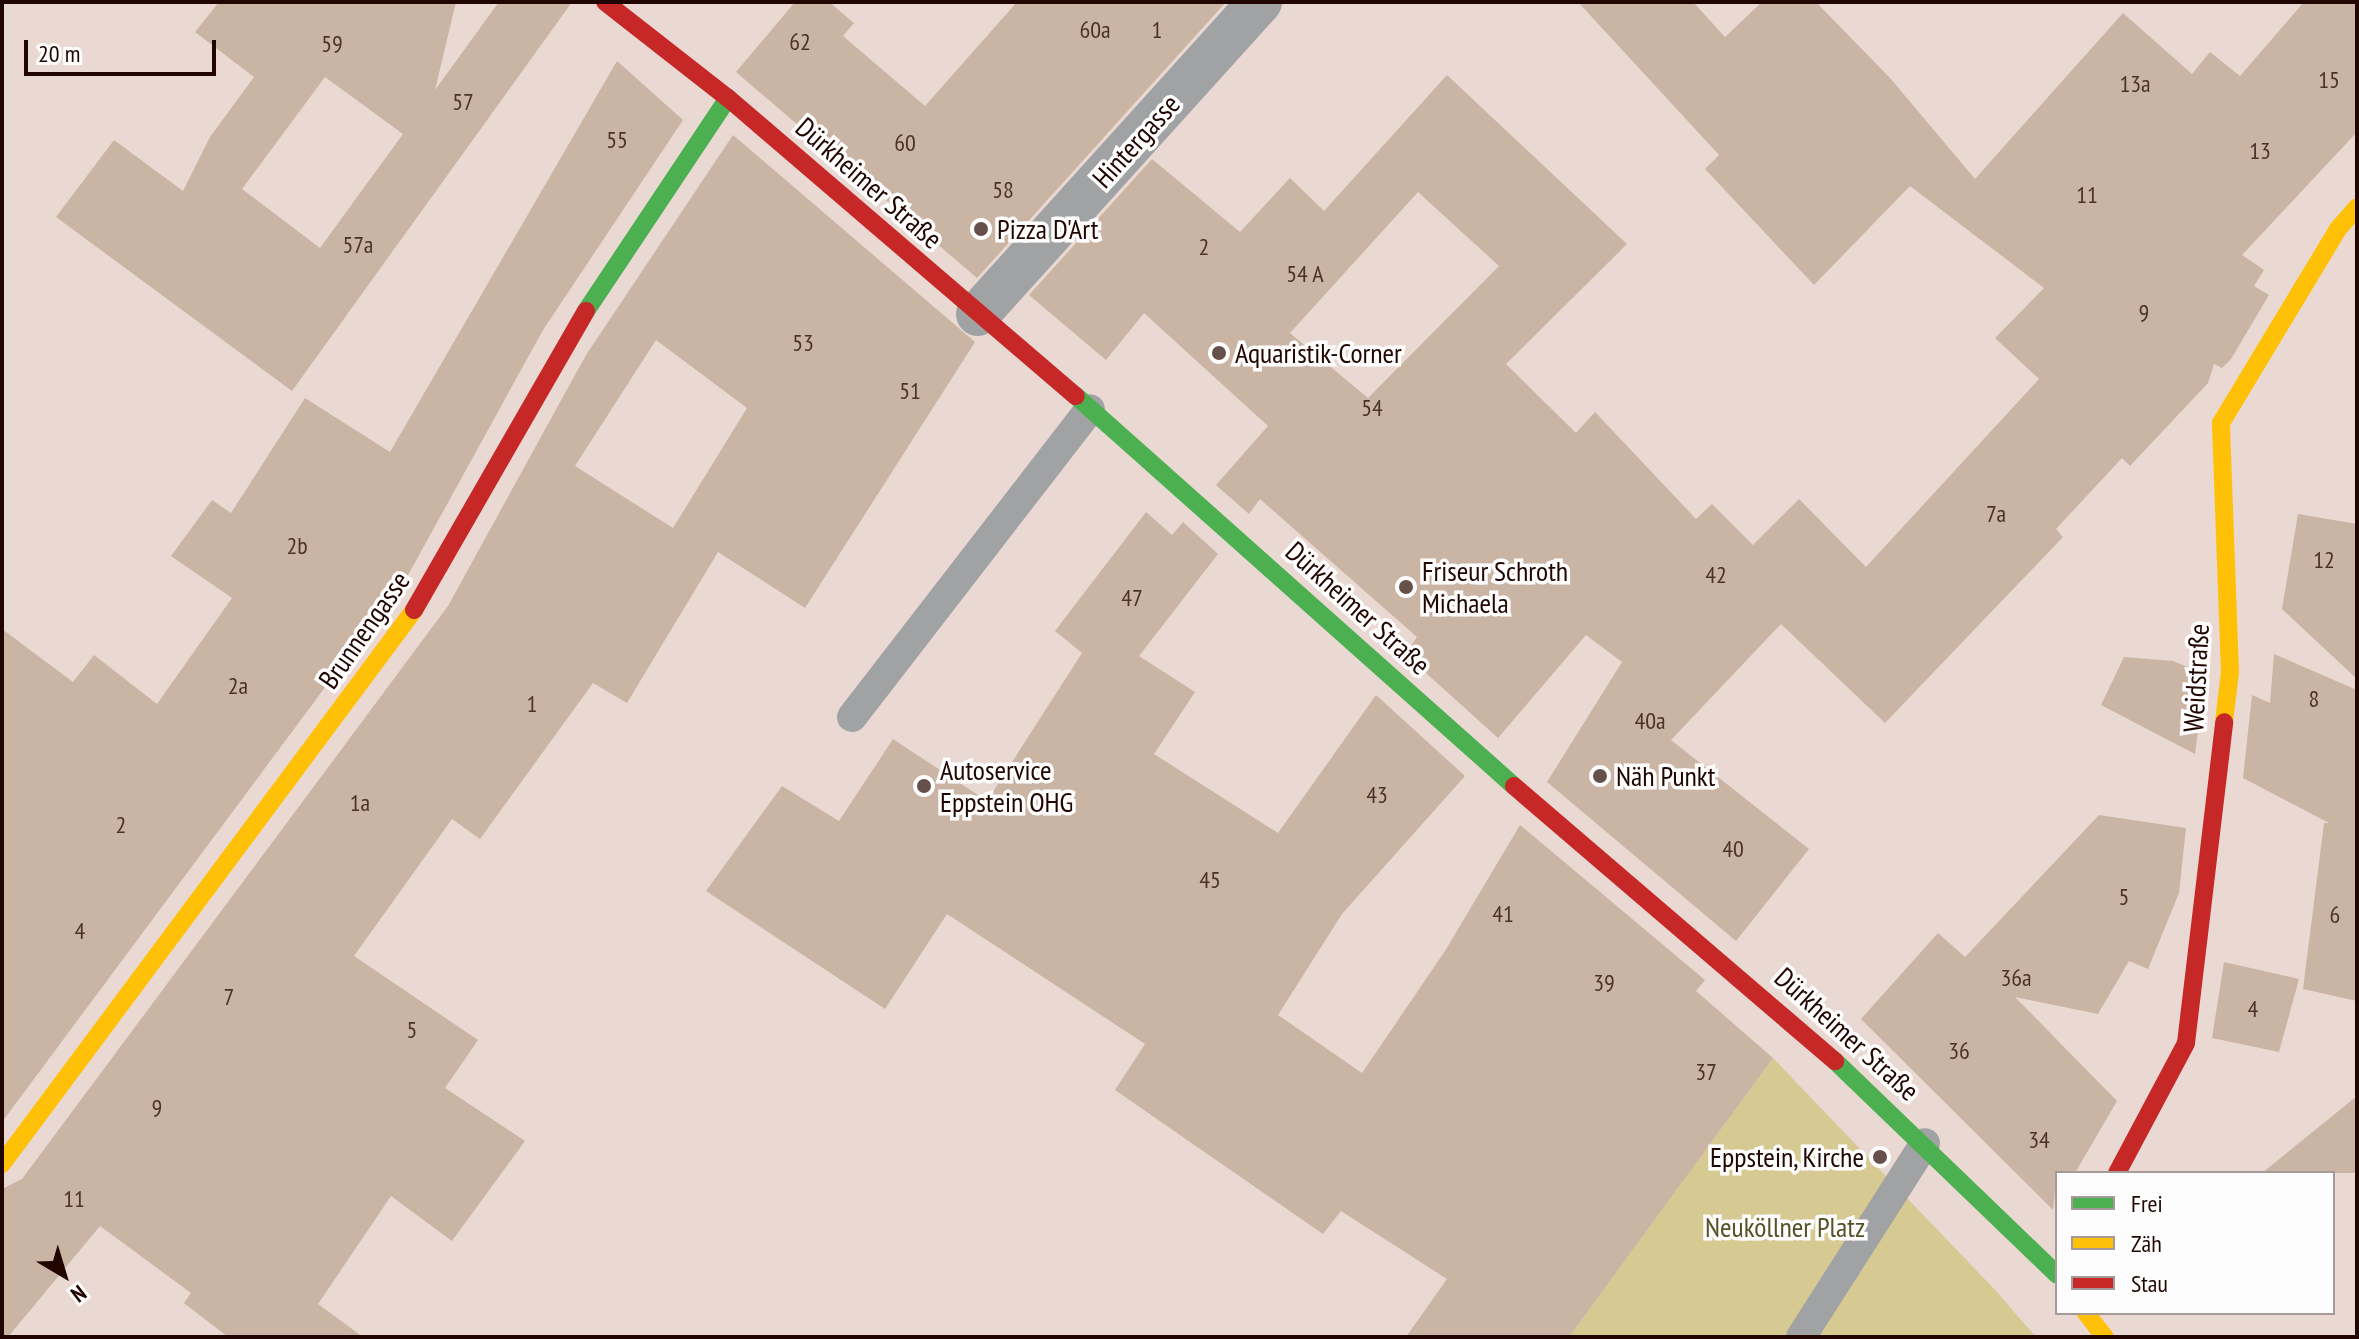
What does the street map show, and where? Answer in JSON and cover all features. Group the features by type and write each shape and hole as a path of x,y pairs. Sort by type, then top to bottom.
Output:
{"street":[{"name":"Dürkheimer Straße","path":"605,2 728,98 1090,409 1535,805 1798,1025 1925,1143 2055,1273"},
{"name":"Hintergasse","path":"978,314 1260,2"},
{"name":"Brunnengasse","path":"2,1164 428,591 565,342 728,98"},
{"name":"Weidstraße","path":"2118,1171 2186,1043 2230,672 2221,423 2338,229 2357,207"},
{"path":"2088,1315 2105,1337"}],"lane":[{"path":"852,717 1090,409"},
{"path":"1801,1337 1925,1143"}],"green space":[{"name":"Neuköllner Platz","path":"1773,1058 1996,1291 2036,1337 1569,1337"}],"building":[{"path":"219,2 456,2 435,90 499,2 572,2 292,391 56,217 114,140 183,191 210,137 254,77 195,32","holes":["325,77 403,134 320,248 242,189"]},
{"path":"795,2 829,2 854,23 843,36 925,106 1017,2 1226,2 977,278 736,72"},
{"path":"1578,2 1693,2 1725,37 1762,2 1816,2 1890,78 1975,179 2123,13 2192,74 2210,52 2240,76 2304,2 2357,2 2357,132 2242,255 2264,270 2254,286 2269,295 2231,359 2222,368 2214,364 2208,383 2130,466 2122,458 2056,529 2063,537 1885,723 1781,624 1671,740 1809,849 1736,941 1547,782 1622,662 1586,635 1498,738 1405,654 1417,637 1260,499 1249,514 1216,485 1268,426 1144,313 1106,360 1029,295 1152,159 1240,232 1290,178 1324,211 1447,75 1627,244 1506,364 1576,433 1595,412 1696,519 1712,504 1753,545 1799,499 1866,567 2039,379 1995,338 2044,288 1910,186 1814,285 1705,169 1719,155","holes":["1418,192 1499,266 1368,398 1290,333"]},
{"path":"617,61 683,120 543,330 407,577 2,1122 2,629 73,682 94,655 157,704 232,598 171,556 212,500 231,513 305,398 390,452"},
{"path":"733,135 975,342 805,608 718,552 627,703 593,683 480,839 452,819 354,956 478,1040 445,1088 525,1141 452,1241 391,1196 318,1304 363,1337 228,1337 184,1303 191,1293 100,1226 8,1337 2,1337 2,1189 22,1179 448,606 586,355","holes":["656,340 747,408 673,528 575,466"]},
{"path":"1146,512 1172,535 1183,522 1218,554 1139,656 1195,692 1154,754 1278,833 1376,695 1465,776 1342,914 1278,1015 1362,1073 1445,951 1520,825 1705,980 1696,991 1773,1058 1569,1337 1406,1337 1447,1279 1341,1211 1323,1234 1115,1090 1145,1044 947,914 885,1009 706,891 782,786 839,821 893,739 987,801 1082,653 1055,631"},
{"path":"2298,514 2357,524 2357,679 2282,609"},
{"path":"2274,654 2357,690 2357,1001 2303,989 2324,823 2329,823 2243,778 2252,695 2270,703"},
{"path":"2124,657 2173,661 2205,674 2195,754 2101,705"},
{"path":"2099,815 2186,828 2179,893 2148,969 2129,961 2098,1014 2015,997 2117,1101 2076,1171 2055,1171 2053,1210 1861,1019 1938,933 1965,957"},
{"path":"2224,962 2299,979 2279,1052 2212,1038"},
{"path":"2357,1096 2357,1173 2264,1171"}],"traffic: fast":[{"path":"586,311 728,98"},
{"path":"1076,396 1514,786"},
{"path":"1835,1061 2055,1273"}],"traffic: slow":[{"path":"2224,722 2230,672 2221,423 2338,229 2357,207"},
{"path":"2,1164 414,610"},
{"path":"2088,1315 2105,1337"}],"traffic: jam":[{"path":"605,2 728,98 1076,396"},
{"path":"414,610 586,311"},
{"path":"2118,1171 2186,1043 2224,722"},
{"path":"1514,786 1835,1061"}],"place":[{"name":"Pizza D'Art","path":"981,229"},
{"name":"Aquaristik-Corner","path":"1219,353"},
{"name":"Friseur Schroth Michaela","path":"1406,587"},
{"name":"Näh Punkt","path":"1600,776"},
{"name":"Autoservice Eppstein OHG","path":"924,786"},
{"name":"Eppstein, Kirche","path":"1880,1157"}]}
